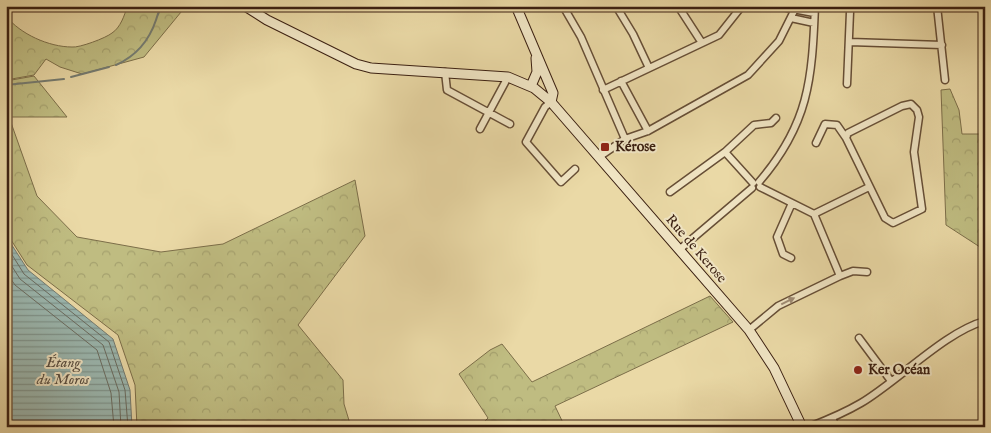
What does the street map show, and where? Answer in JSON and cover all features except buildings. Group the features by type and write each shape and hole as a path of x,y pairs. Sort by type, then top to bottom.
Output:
{"main road":[{"name":"Rue de Kerose","path":"246,6 267,20 356,64 371,68 508,76 532,87 551,102 749,330 774,368 802,427"},
{"path":"516,6 553,93 551,102"},
{"path":"532,87 537,72 536,56"},
{"path":"532,87 543,83 545,73"}],"street":[{"path":"563,6 580,37 625,139"},
{"path":"616,6 633,34 649,68"},
{"path":"678,6 702,43"},
{"path":"603,90 718,35 742,6"},
{"path":"777,6 795,12 814,23"},
{"path":"937,6 945,80"},
{"path":"679,250 756,185 785,149 802,111 811,72 814,10 795,12"},
{"path":"599,157 625,139 648,131 748,75 779,41 795,12"},
{"path":"847,84 850,12"},
{"path":"850,42 942,45"},
{"path":"445,72 447,90 510,124"},
{"path":"480,130 508,76"},
{"path":"621,81 648,131"},
{"path":"551,102 545,107 526,142 561,182 576,170"},
{"path":"816,143 825,124 837,125 846,138 888,222 893,223 922,209 914,152 919,117 914,105 902,106 848,133 846,138"},
{"path":"670,192 725,152 754,125 771,123 776,118"},
{"path":"725,152 756,185 814,214 840,276"},
{"path":"814,214 869,186"},
{"path":"791,258 783,254 777,237 792,203"},
{"path":"749,330 778,306 840,276 853,271 866,272"},
{"path":"809,427 862,403 952,338 975,324 985,322"},
{"path":"859,338 891,381"},
{"path":"832,418 836,427"}],"green space":[{"path":"127,6 186,6 144,57 82,74 60,67 46,59 34,75 6,80 6,16 27,34 54,45 75,47 99,40 115,31 122,21"},
{"path":"34,76 67,117 9,117 37,196 77,237 161,252 223,244 355,180 365,236 298,325 343,380 344,404 351,427 137,427 135,385 118,335 27,265 6,232 6,81"},
{"path":"950,89 959,110 962,134 985,134 983,249 946,225 941,90"},
{"path":"710,296 733,322 555,406 565,427 479,427 488,418 459,374 490,350 502,344 532,382"}],"water":[{"name":"Étang du Moros","path":"6,236 28,270 113,339 130,390 132,427 6,427"}],"waterway":[{"path":"116,65 130,57 146,41 163,6"},
{"path":"71,77 109,67"},
{"path":"6,85 64,79"}],"place":[{"name":"Kérose","path":"605,147"},
{"name":"Ker Océan","path":"858,370"}]}
